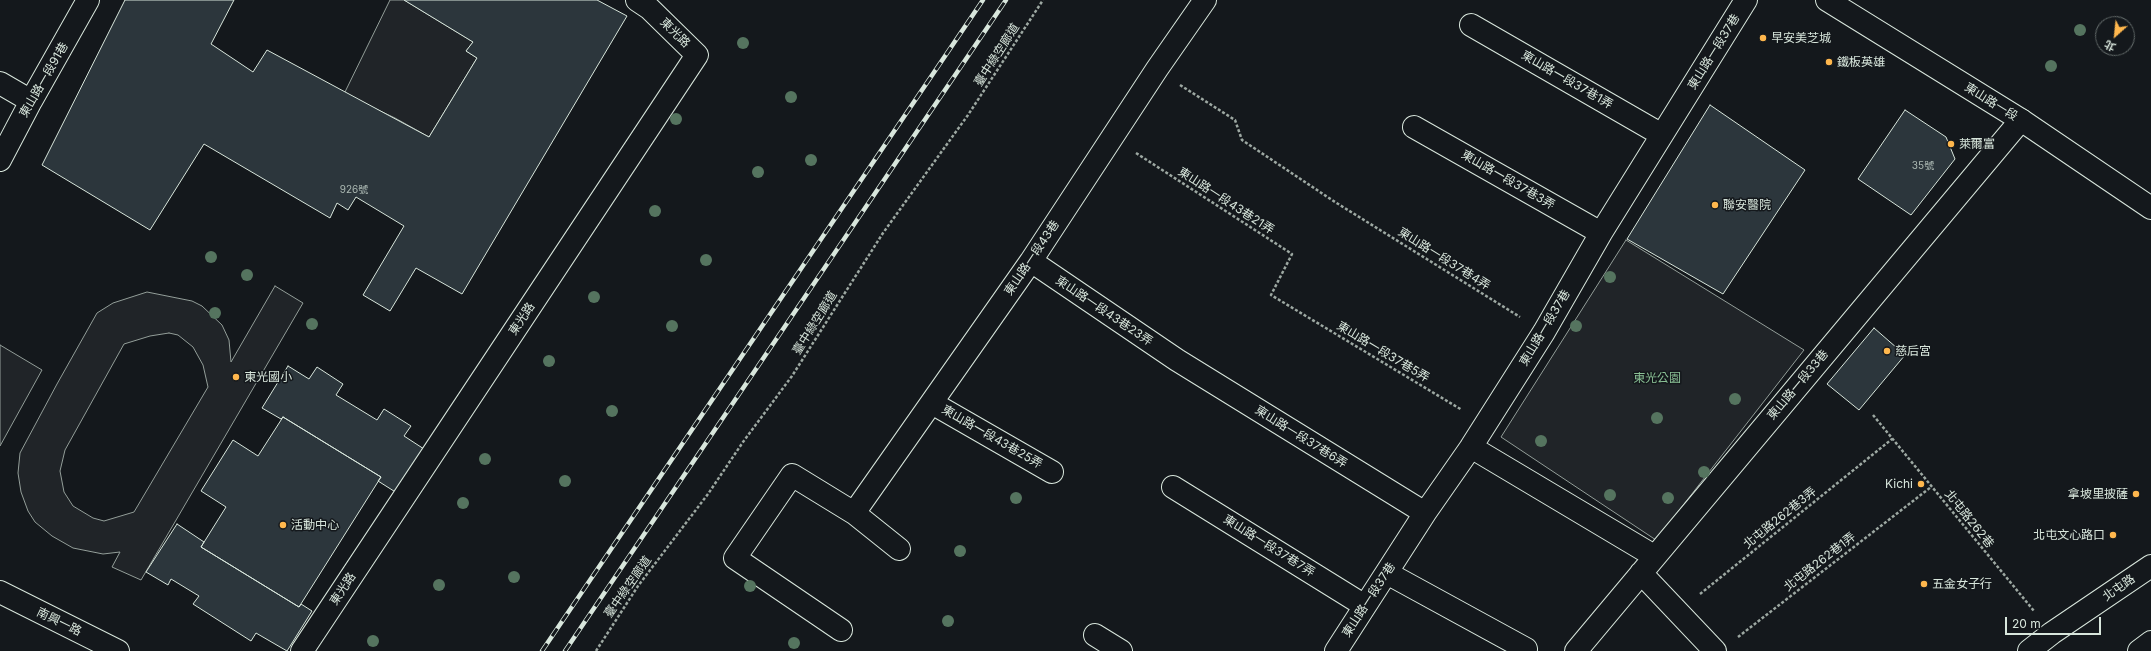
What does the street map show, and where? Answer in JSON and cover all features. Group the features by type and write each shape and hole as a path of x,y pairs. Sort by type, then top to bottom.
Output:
{"street":[{"name":"東山路一段91巷","path":"0,160 31,101 88,0"},
{"name":"東光路","path":"302,651 697,55 649,8 637,0"},
{"name":"東山路一段43巷","path":"854,513 1031,261 1157,69 1206,0"},
{"name":"東山路一段37巷","path":"1336,651 1425,514 1471,447 1544,332 1601,233 1746,0"},
{"name":"東山路一段","path":"1827,0 2021,120 2151,208"},
{"name":"東山路一段37巷1弄","path":"1471,25 1662,135"},
{"path":"0,83 31,101"},
{"name":"東山路一段33巷","path":"1576,651 1647,564 2021,120"},
{"name":"東山路一段37巷3弄","path":"1414,127 1601,233"},
{"name":"東山路一段43巷23弄","path":"1031,261 1177,360"},
{"name":"東山路一段37巷6弄","path":"1177,360 1425,514"},
{"name":"東山路一段43巷25弄","path":"932,403 1052,472"},
{"path":"1471,447 1647,564 1678,611 1724,646"},
{"path":"840,630 735,558 792,475 854,513 899,548"},
{"name":"東山路一段37巷7弄","path":"1173,487 1365,606"},
{"name":"北屯路","path":"2029,651 2052,633 2151,566"},
{"path":"1387,573 1526,649"},
{"name":"南興一路","path":"0,592 118,651"},
{"path":"1095,635 1121,651"},
{"path":"2139,651 2151,642"}],"path":[{"name":"臺中綠空廊道","path":"596,651 638,586 708,494 743,442 792,376 883,233 968,115 1043,0"},
{"name":"東山路一段37巷4弄","path":"1157,69 1235,120 1242,140 1335,202 1544,332"},
{"name":"東山路一段43巷21弄","path":"1112,138 1292,254 1271,295"},
{"name":"東山路一段37巷5弄","path":"1271,295 1485,424"},
{"name":"北屯路262巷","path":"1872,415 2052,633"},
{"name":"北屯路262巷3弄","path":"1678,611 1892,439"},
{"name":"北屯路262巷1弄","path":"1724,646 1931,487"}],"green space":[{"path":"390,0 404,0 473,42 466,51 477,58 429,137 395,118 344,94"},
{"name":"東光公園","path":"1626,240 1804,350 1656,540 1501,437"},
{"path":"275,286 303,303 141,580 112,567 120,552 103,554 73,548 52,536 35,522 28,511 21,492 18,473 20,453 97,313 113,303 147,292 192,301 202,306 222,325 229,340 231,362","holes":["169,333 178,335 193,347 203,365 208,387 134,512 104,521 93,518 73,506 64,492 60,471 65,450 124,344 150,336"]},
{"path":"0,345 42,370 0,446"}],"building":[{"path":"125,0 234,0 211,44 253,72 267,50 429,137 477,58 466,51 473,42 404,0 597,0 627,16 462,294 416,268 390,311 363,295 404,226 356,197 348,210 337,203 330,218 204,144 150,230 42,165"},
{"name":"聯安醫院","path":"1710,105 1805,170 1723,294 1627,239"},
{"path":"1905,110 1946,137 1955,159 1911,215 1858,179"},
{"path":"1874,328 1905,355 1859,410 1827,384"},
{"path":"288,366 309,379 317,367 343,384 336,395 377,420 384,409 411,426 404,436 424,449 397,493 378,481 381,477 283,417 281,419 262,408"},
{"name":"活動中心","path":"283,417 381,477 299,607 201,547 226,507 201,491 233,440 258,456"},
{"path":"177,524 204,542 201,547 299,607 301,604 312,611 287,651 256,633 251,641 193,604 199,596 171,579 168,585 146,572"}],"railway":[{"path":"542,651 983,0"},
{"path":"565,651 1006,0"}],"place":[{"name":"早安美芝城","path":"1763,38"},
{"name":"鐵板英雄","path":"1829,62"},
{"name":"萊爾富","path":"1951,144"},
{"name":"聯安醫院","path":"1715,205"},
{"name":"慈后宮","path":"1887,351"},
{"name":"東光國小","path":"236,377"},
{"name":"Kichi","path":"1921,484"},
{"name":"拿坡里披薩","path":"2136,494"},
{"name":"活動中心","path":"283,525"},
{"name":"北屯文心路口","path":"2113,535"},
{"name":"五金女子行","path":"1924,584"}]}
